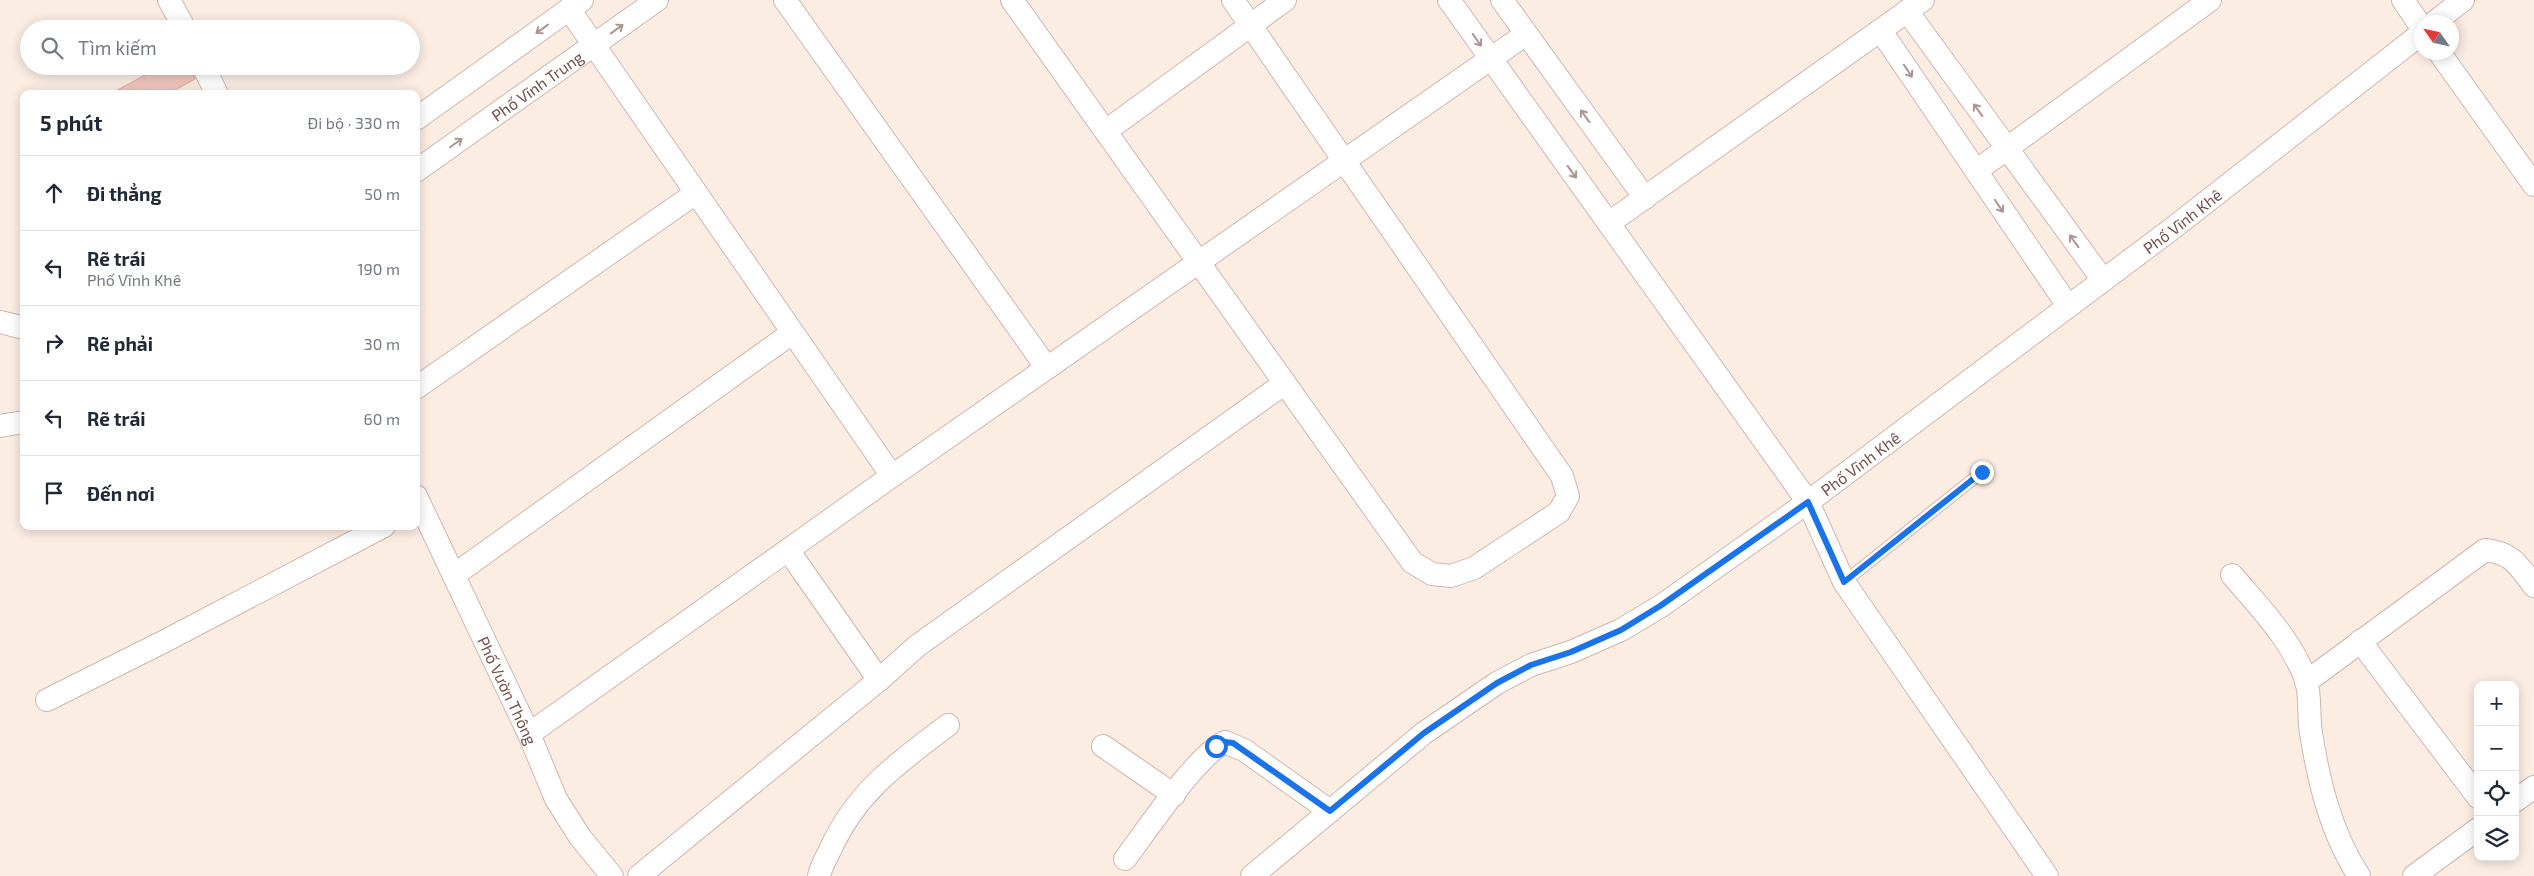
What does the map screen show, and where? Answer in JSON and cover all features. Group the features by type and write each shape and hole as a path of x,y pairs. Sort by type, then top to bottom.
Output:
{"street":[{"path":"169,0 181,20"},
{"name":"Phố Vĩnh Trung","path":"420,168 657,0"},
{"path":"785,0 1047,368"},
{"path":"1012,0 1412,562 1432,574 1451,576 1474,568 1559,512 1568,496 1562,476 1233,0"},
{"path":"1106,132 1285,0"},
{"path":"1449,0 1808,502 1844,582 2047,876"},
{"path":"1502,0 1645,198"},
{"path":"1976,171 2210,0"},
{"path":"2404,0 2414,16"},
{"path":"2444,15 2463,0"},
{"path":"420,116 567,6 892,476"},
{"path":"1609,223 1915,6 2006,148 2103,280"},
{"path":"1881,31 2068,306"},
{"path":"529,734 892,476 1526,34"},
{"name":"Phố Vĩnh Khê","path":"1252,876 1424,733 1497,683 1531,665 1571,652 1621,630 1660,606 1808,502 2173,228 2414,39"},
{"path":"2445,60 2530,170"},
{"path":"208,75 215,90"},
{"path":"420,385 696,193"},
{"path":"0,322 20,327"},
{"path":"454,575 792,333"},
{"path":"640,876 880,680 917,646 1285,383"},
{"path":"0,426 20,423"},
{"name":"Phố Vườn Thông","path":"420,508 454,575 529,734 556,799 580,837 612,876"},
{"path":"47,700 163,642 376,530"},
{"path":"788,550 880,680"},
{"path":"2306,682 2485,550 2511,557 2534,586"},
{"path":"2232,575 2289,644 2306,682 2310,732 2331,822 2344,852 2359,876"},
{"path":"2360,641 2474,792"},
{"path":"819,876 845,819 866,792 895,765 948,725"},
{"path":"1125,858 1174,795 1216,746 1225,742 1244,750 1330,811"},
{"path":"1103,746 1174,795"},
{"path":"2519,798 2534,787"},
{"path":"2414,876 2474,832"}],"lane":[{"path":"1844,582 1982,472"}],"building":[{"path":"145,75 193,75 195,79 175,90 117,90"}],"route":[{"path":"1216,746 1225,742 1233,743 1330,811 1424,733 1497,683 1531,665 1571,652 1621,630 1660,606 1808,502 1844,582 1982,472"}]}
